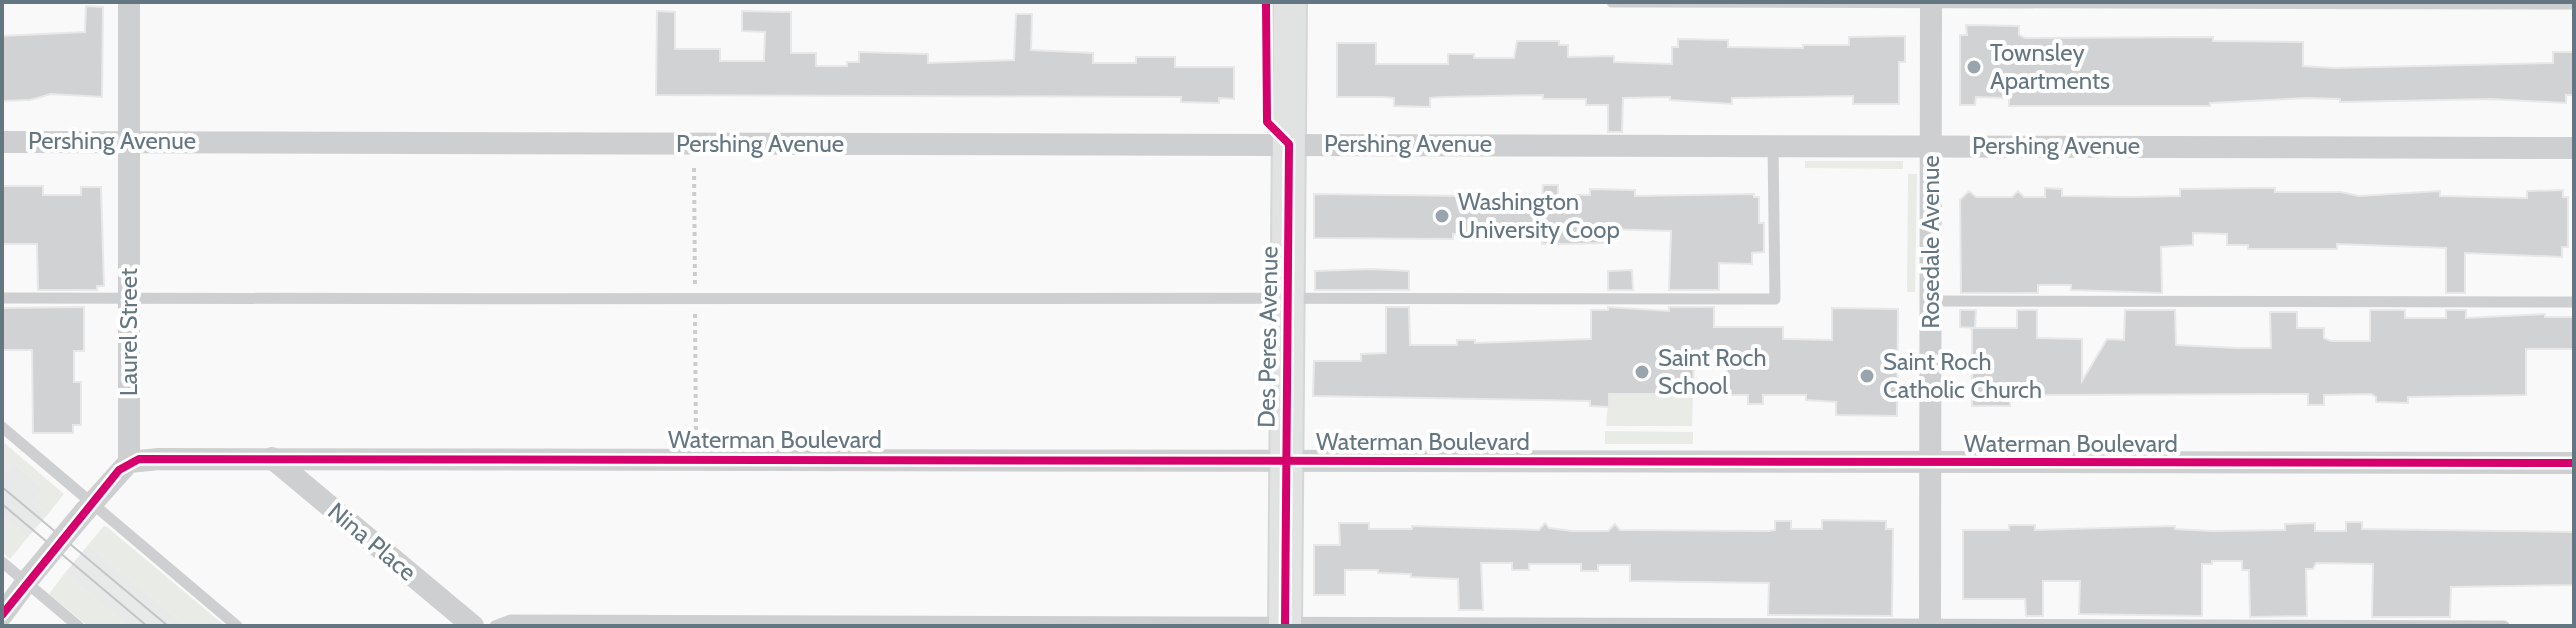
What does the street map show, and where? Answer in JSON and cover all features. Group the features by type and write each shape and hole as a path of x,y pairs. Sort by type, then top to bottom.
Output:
{"street":[{"name":"Laurel Street","path":"129,2 129,462"},
{"name":"Des Peres Avenue","path":"1285,625 1290,2"},
{"name":"Rosedale Avenue","path":"1930,625 1931,2"},
{"name":"Pershing Avenue","path":"2,142 2574,148"},
{"name":"Waterman Boulevard","path":"129,462 272,458 2574,463"},
{"name":"Nina Place","path":"272,458 473,626"},
{"path":"2,612 88,506 129,462"}],"lane":[{"path":"1612,2 2574,4"},
{"path":"2,298 711,301 1288,297 1775,299 1773,144"},
{"path":"1932,301 2574,302"},
{"path":"2,427 88,506 237,626"},
{"path":"2,562 29,580 78,626"},
{"path":"495,626 511,620 1285,625 2504,626"}],"shaded area":[{"path":"1805,161 1903,161 1903,169 1805,168"},
{"path":"1908,174 1917,174 1915,292 1907,292"},
{"path":"1609,394 1693,394 1692,426 1606,426"},
{"path":"1605,431 1693,432 1693,444 1605,444"},
{"path":"2,441 64,494 48,514 33,503 44,488 13,463 2,476"},
{"path":"13,463 44,488 33,503 48,514 28,537 2,516 2,476"},
{"path":"2,516 28,537 10,559 2,552"},
{"path":"104,526 225,626 186,626 88,545"},
{"path":"88,545 186,626 128,626 65,573"},
{"path":"65,573 128,626 88,626 49,594"}],"building":[{"path":"86,6 103,7 102,97 51,94 30,100 2,101 2,36 85,32"},
{"path":"657,11 675,12 675,49 720,49 720,61 764,61 765,32 742,31 742,11 791,12 791,53 816,53 816,66 847,66 847,62 859,62 859,52 928,54 928,63 1014,60 1016,14 1032,14 1031,50 1093,53 1093,63 1136,63 1136,57 1175,57 1175,67 1234,67 1234,99 1219,98 1219,103 1181,102 1181,97 656,95"},
{"path":"1966,25 2019,26 2019,35 2025,38 2213,37 2213,41 2303,42 2303,66 2334,68 2553,63 2553,52 2574,52 2574,95 2566,95 2566,103 2491,99 2340,102 2340,99 2308,98 2210,103 2210,106 2009,106 2009,98 1976,97 1975,105 1960,105 1960,35 1967,35"},
{"path":"1905,36 1905,62 1899,62 1899,104 1853,104 1853,96 1732,98 1732,104 1670,100 1670,97 1623,98 1622,132 1608,132 1608,105 1586,105 1586,99 1543,99 1543,95 1442,97 1430,98 1430,107 1394,106 1394,98 1337,97 1337,43 1376,43 1376,64 1448,64 1448,54 1474,54 1474,58 1514,58 1517,41 1559,41 1559,45 1568,45 1568,57 1614,56 1614,62 1672,64 1672,47 1678,47 1678,39 1728,40 1728,47 1803,48 1803,45 1849,45 1849,37"},
{"path":"1543,185 1558,185 1558,195 1590,195 1590,189 1635,190 1635,196 1754,194 1754,197 1759,197 1759,223 1764,223 1764,252 1752,253 1752,264 1719,263 1719,290 1669,290 1671,231 1604,229 1604,243 1567,244 1542,244 1542,232 1522,229 1453,234 1453,239 1314,238 1314,194 1542,197"},
{"path":"2,186 43,186 43,195 81,195 81,187 101,187 104,286 97,286 97,290 38,290 37,244 2,244"},
{"path":"2045,188 2062,189 2062,196 2133,197 2180,196 2180,189 2275,188 2275,192 2341,192 2359,196 2440,191 2440,196 2527,198 2527,191 2563,190 2563,197 2568,197 2568,247 2562,247 2562,257 2465,253 2465,293 2446,293 2446,248 2337,244 2337,249 2248,249 2248,245 2227,245 2227,234 2193,233 2193,245 2161,247 2162,293 2071,290 2071,285 2038,285 2038,293 1961,293 1960,200 1969,191 1976,197 2012,197 2018,191 2024,197 2045,197"},
{"path":"1632,270 1633,290 1608,290 1608,271"},
{"path":"1315,271 1409,271 1409,290 1315,290"},
{"path":"84,307 84,351 74,351 74,382 81,382 81,425 73,425 73,433 33,433 32,350 2,350 2,308"},
{"path":"1386,307 1409,307 1410,345 1457,345 1457,340 1475,340 1475,343 1591,339 1591,310 1608,310 1608,307 1669,311 1669,307 1714,307 1714,327 1783,327 1783,339 1832,340 1832,308 1898,309 1897,416 1836,415 1836,402 1806,400 1806,395 1763,395 1763,404 1748,404 1748,395 1727,395 1727,350 1694,350 1693,394 1609,394 1609,407 1590,406 1590,401 1313,396 1314,361 1361,361 1361,354 1386,353"},
{"path":"1960,310 1976,310 1975,328 1960,327"},
{"path":"2017,310 2037,310 2037,338 2082,339 2082,381 2107,339 2124,340 2125,310 2175,310 2176,345 2236,348 2271,348 2270,312 2297,312 2297,328 2324,328 2324,338 2331,341 2370,341 2370,310 2405,310 2405,318 2446,318 2446,310 2466,310 2466,318 2545,314 2545,317 2574,317 2574,349 2526,349 2526,395 2408,397 2408,403 2376,402 2376,397 2371,394 2324,395 2324,405 2308,405 2308,394 2039,395 2010,396 2010,406 1972,406 1972,328 2017,328"},
{"path":"1822,520 1886,521 1886,529 1893,529 1892,616 1768,615 1769,583 1630,581 1630,565 1598,565 1598,571 1581,571 1581,564 1529,564 1529,570 1512,570 1512,563 1481,563 1483,610 1459,610 1458,579 1411,577 1411,574 1378,573 1378,570 1345,570 1345,595 1314,595 1314,545 1340,545 1339,523 1369,523 1369,529 1412,529 1412,526 1539,530 1545,523 1549,528 1572,531 1608,531 1615,524 1620,530 1769,531 1775,530 1775,521 1791,521 1791,529 1822,529"},
{"path":"2346,522 2362,522 2362,529 2574,532 2574,585 2451,587 2450,617 2372,617 2373,564 2316,563 2313,569 2306,569 2307,616 2250,617 2249,570 2242,570 2242,561 2212,561 2212,564 2202,564 2202,616 2079,614 2080,581 2043,581 2043,616 2026,616 2025,599 1963,599 1963,530 2009,530 2009,525 2035,525 2035,530 2175,526 2175,529 2212,531 2285,530 2285,524 2315,523 2315,531 2346,531"}],"tram line":[{"path":"2,487 168,626"},
{"path":"2,504 147,626"}],"cycle path":[{"path":"1266,2 1267,122 1289,144 1285,626"},
{"path":"2,615 119,470 139,459 2574,463"}],"place":[{"name":"Townsley Apartments","path":"1974,67"},
{"name":"Washington University Coop","path":"1442,216"},
{"name":"Saint Roch School","path":"1642,372"},
{"name":"Saint Roch Catholic Church","path":"1867,376"}]}
